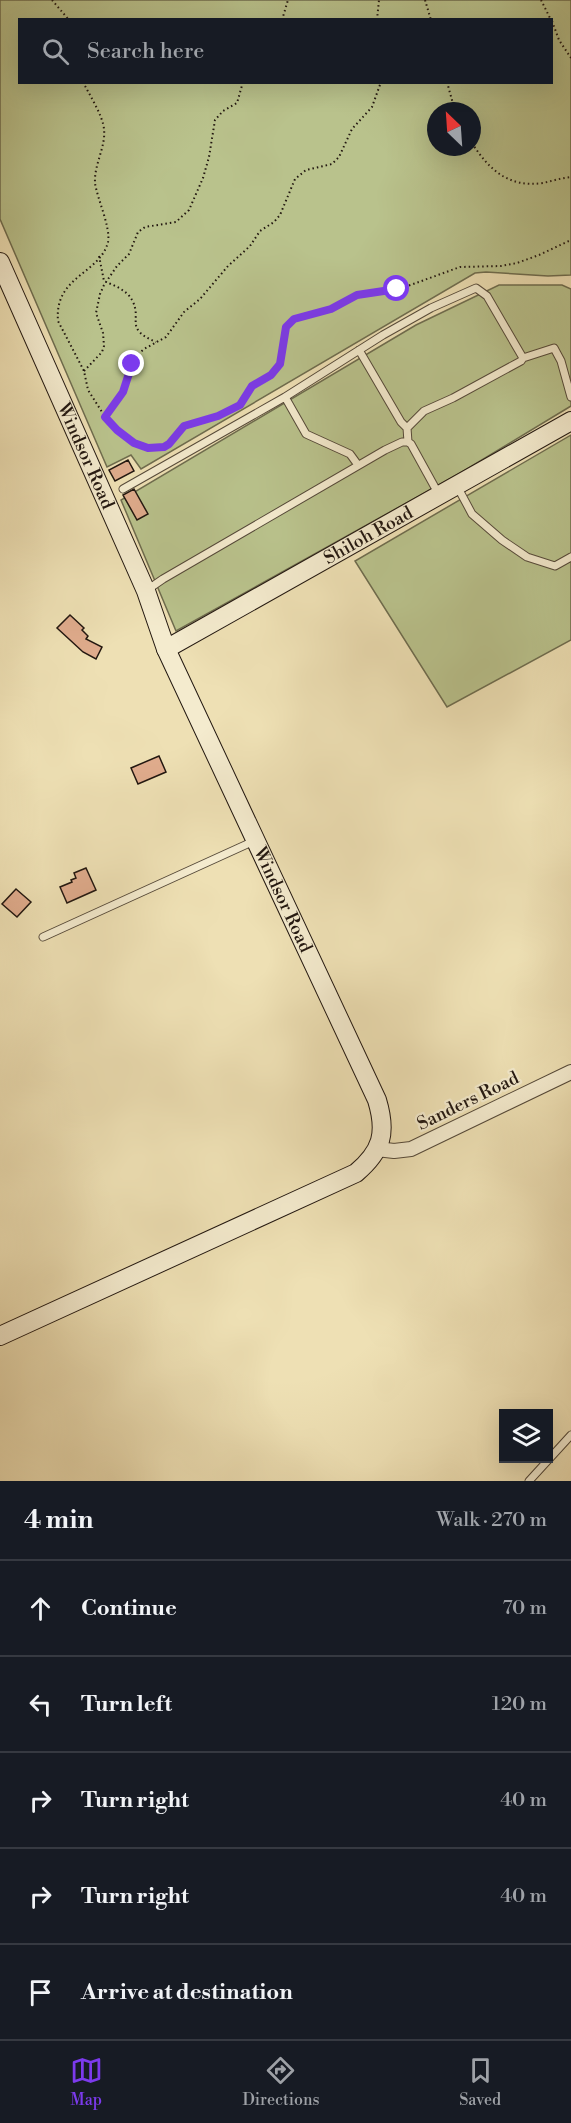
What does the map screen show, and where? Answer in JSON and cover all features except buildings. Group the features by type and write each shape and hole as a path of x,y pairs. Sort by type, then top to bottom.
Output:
{"main road":[{"name":"Windsor Road","path":"0,262 146,591 166,649 377,1100 382,1117 382,1134 377,1149"},
{"name":"Shiloh Road","path":"166,649 568,426"},
{"path":"0,1336 356,1173 368,1163 377,1149"}],"street":[{"name":"Sanders Road","path":"377,1149 394,1151 411,1149 571,1072"}],"lane":[{"path":"123,489 285,397 430,308 476,288 487,297 523,358"},
{"path":"407,428 424,411 453,398 523,358 554,348 561,361 571,397"},
{"path":"359,350 401,422 407,428 408,442 440,495"},
{"path":"285,397 306,434 351,454 358,465"},
{"path":"146,591 162,579 358,465 402,442 408,442"},
{"path":"457,486 472,514 502,540 527,557 555,566 571,556"},
{"path":"43,937 256,840"},
{"path":"529,1481 571,1435"}],"path":[{"path":"52,0 67,18"},
{"path":"283,18 288,0"},
{"path":"377,18 379,0"},
{"path":"425,0 430,18"},
{"path":"541,0 550,18"},
{"path":"553,25 559,40 571,58"},
{"path":"84,84 104,129 95,173 96,189 104,211 108,241 99,256 72,281 58,304 58,321 84,371 88,390 105,417 134,443 148,448 164,447 184,426 218,416 240,405 252,386 271,375 280,364 286,327 294,319 331,309 357,295 405,287 460,267 501,266 517,263 571,240"},
{"path":"84,371 102,352 104,346 105,339 96,313 100,294 117,266 129,254 138,232 145,227 176,222 189,210 206,168 215,120 223,111 237,103 242,84"},
{"path":"105,417 123,392 136,356 166,337 184,312 200,299 228,266 250,246 260,231 274,222 280,215 295,179 306,170 332,164 339,157 352,129 372,107 380,84"},
{"path":"448,84 453,102"},
{"path":"481,155 493,170 518,183 542,183 571,177"},
{"path":"99,256 103,279 124,291 132,299 138,330 144,337 156,342"}],"green space":[{"path":"0,0 571,0 571,275 475,273 141,469 131,455 107,467 0,219"},
{"path":"499,285 562,285 571,289 571,406 462,472 176,631 121,500 416,325"},
{"path":"571,435 571,640 447,707 355,561"}],"route":[{"path":"132,364 123,392 105,417 134,443 148,448 164,447 184,426 218,416 240,405 252,386 271,375 282,358 286,327 298,316 326,311 357,295 397,289"}]}
